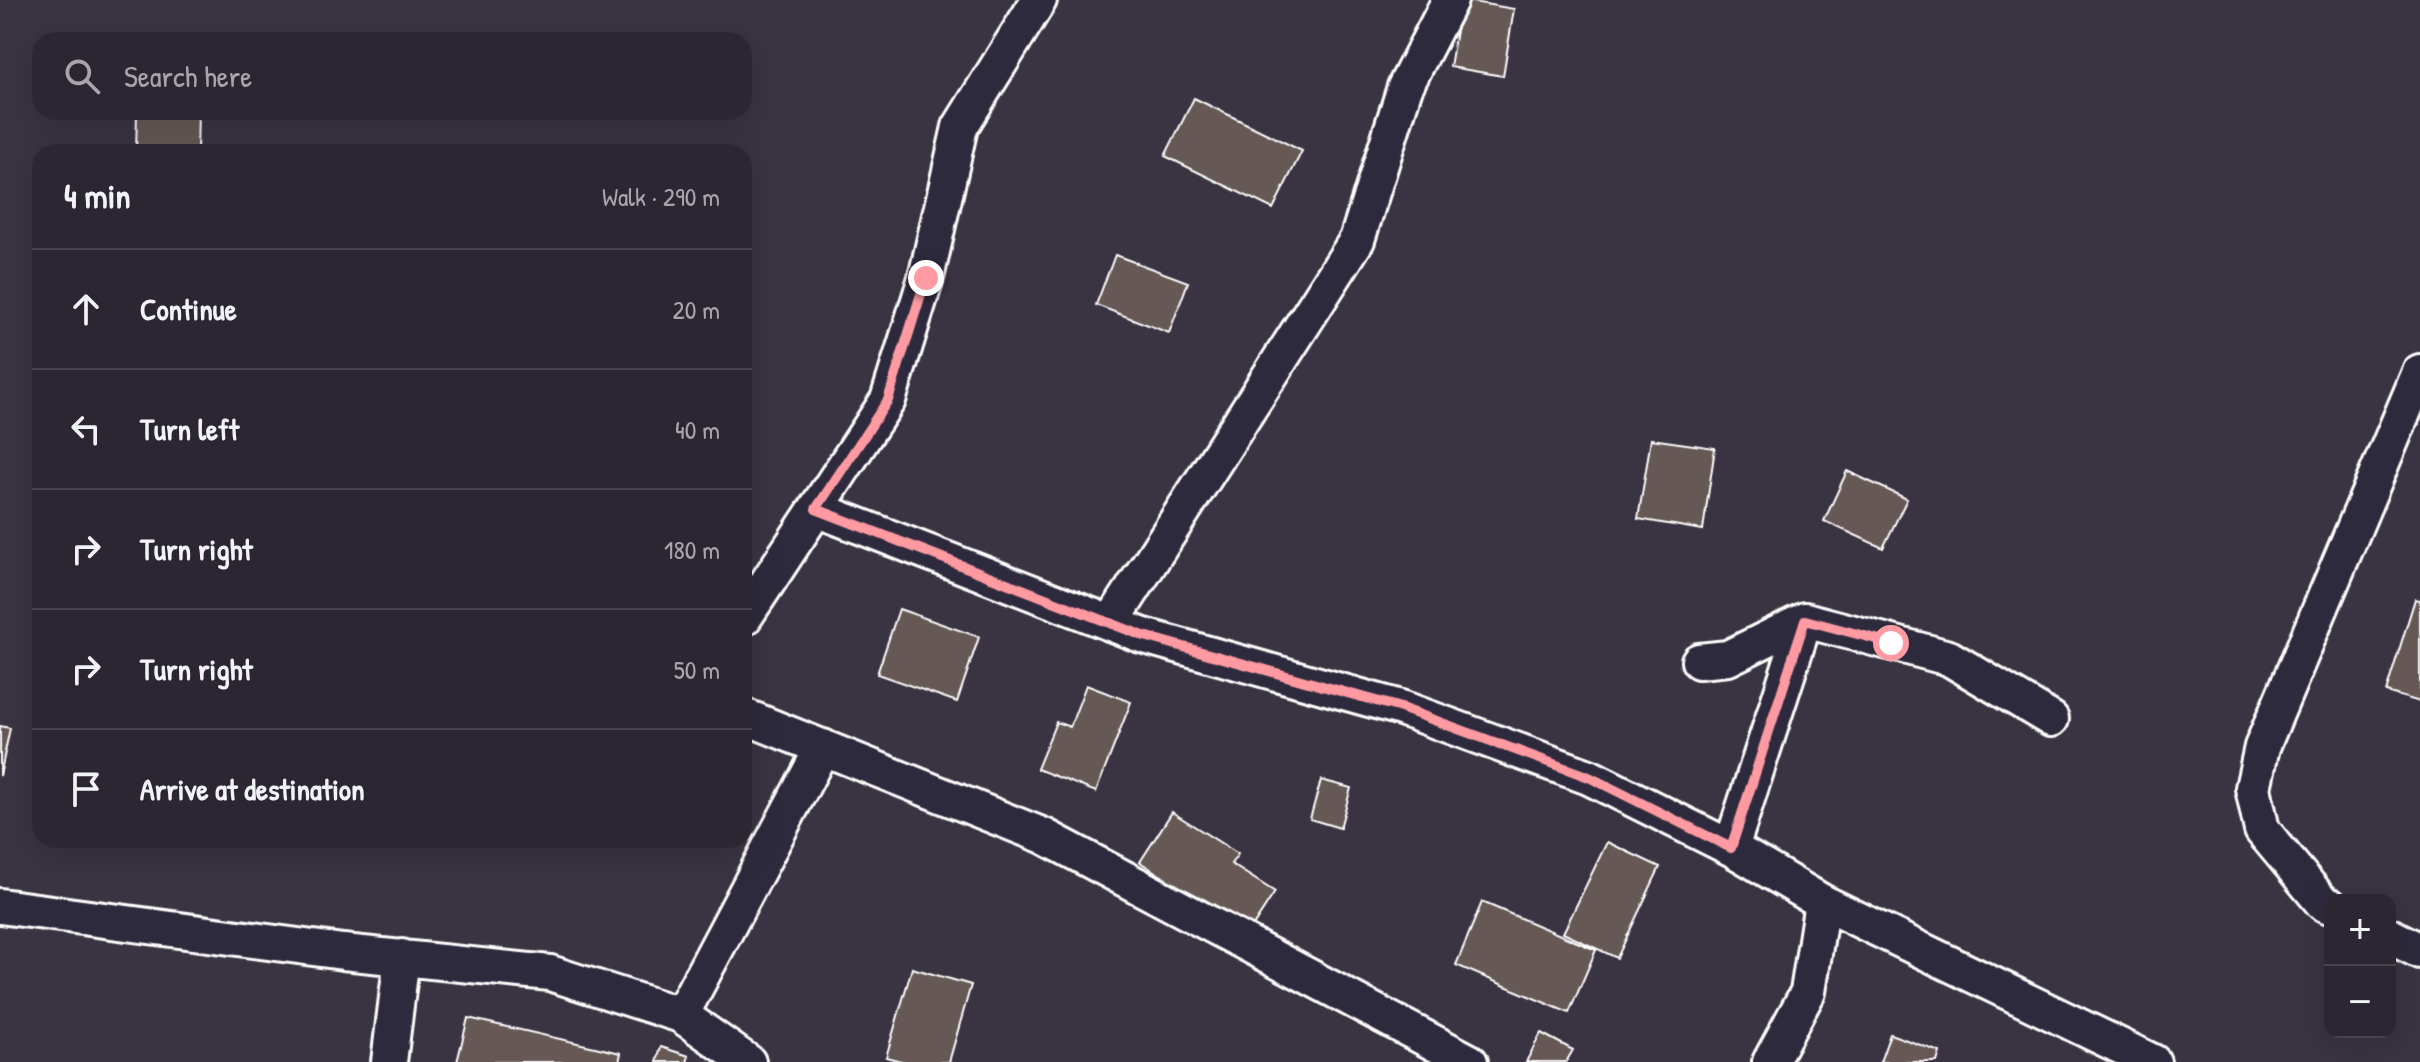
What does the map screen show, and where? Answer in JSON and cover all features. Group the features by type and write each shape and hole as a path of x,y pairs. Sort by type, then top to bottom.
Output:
{"street":[{"path":"752,606 888,400 926,278 960,127 1039,0"},
{"path":"1111,623 1357,240 1405,87 1450,0"},
{"path":"2324,903 2262,830 2253,788 2262,747 2420,372"},
{"path":"816,509 1141,635 1401,708 1589,777 1731,848 1822,902 2153,1062"},
{"path":"1731,848 1805,620"},
{"path":"1699,661 1728,658 1805,620 1949,658 2051,719"},
{"path":"752,719 1044,836 1470,1062"},
{"path":"681,1015 823,747"},
{"path":"1770,1062 1808,992 1822,902"},
{"path":"0,906 327,950 550,973 681,1015 748,1062"},
{"path":"2396,939 2420,951"},
{"path":"389,1062 402,957"}],"building":[{"path":"1461,0 1514,9 1503,76 1450,67"},
{"path":"1194,98 1302,151 1273,209 1165,156"},
{"path":"137,120 198,120 197,144 136,144"},
{"path":"1115,255 1188,282 1169,333 1096,305"},
{"path":"1651,439 1715,448 1703,530 1638,519"},
{"path":"1847,471 1907,499 1883,548 1824,521"},
{"path":"2415,599 2420,600 2420,702 2386,692"},
{"path":"899,609 979,637 957,702 877,674"},
{"path":"1086,685 1131,702 1096,792 1037,769 1056,722 1070,727"},
{"path":"0,726 10,728 0,776"},
{"path":"1321,780 1351,788 1340,828 1310,819"},
{"path":"1172,812 1238,854 1231,864 1275,892 1249,932 1140,862"},
{"path":"1607,842 1660,867 1617,958 1563,933"},
{"path":"1482,902 1596,950 1569,1013 1456,965"},
{"path":"912,968 971,985 949,1062 905,1062 886,1057"},
{"path":"468,1018 621,1053 619,1062 457,1062"},
{"path":"1541,1033 1573,1050 1566,1062 1526,1062"},
{"path":"1890,1034 1940,1052 1937,1062 1880,1062"},
{"path":"661,1047 689,1056 687,1062 657,1062"}],"route":[{"path":"926,278 888,400 816,509 1141,635 1401,708 1589,777 1731,848 1805,620 1891,643"}]}
